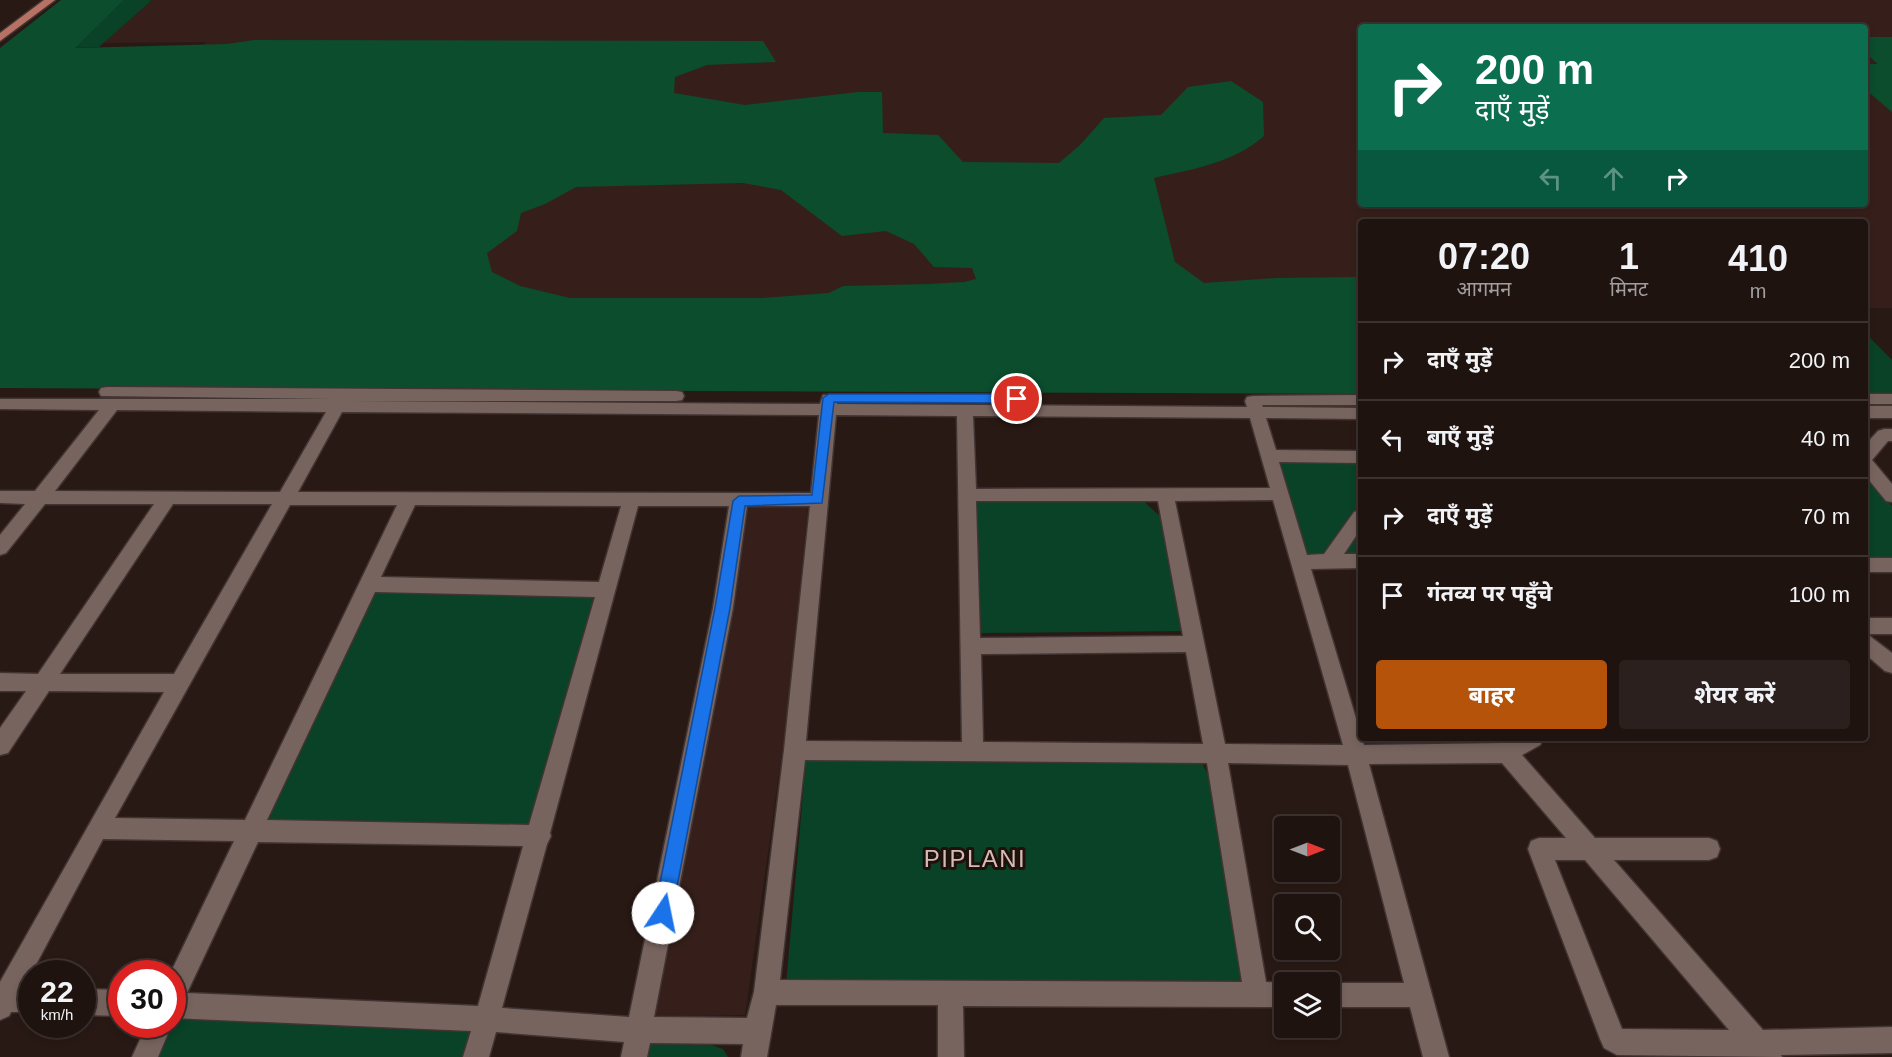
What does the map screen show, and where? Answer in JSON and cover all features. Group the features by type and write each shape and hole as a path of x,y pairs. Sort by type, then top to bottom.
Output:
{"main road":[{"path":"0,28 36,0"},
{"path":"0,39 50,0"}],"street":[{"path":"0,392 340,400 1254,406 1358,413"},
{"path":"1868,399 1892,399"},
{"path":"0,404 340,400"},
{"path":"2,1002 97,828 340,400"},
{"path":"828,404 964,411 1254,406 1358,400"},
{"path":"0,548 113,404"},
{"path":"754,1057 766,992 795,750 828,404"},
{"path":"1254,406 1356,755 1436,1057"},
{"path":"964,411 973,752"},
{"path":"1868,412 1892,412"},
{"path":"1868,454 1889,436"},
{"path":"1269,456 1358,457"},
{"path":"1868,467 1892,496"},
{"path":"1165,494 1216,754 1256,995"},
{"path":"967,495 1280,494"},
{"path":"0,497 818,500"},
{"path":"0,746 167,499"},
{"path":"186,968 409,499"},
{"path":"476,1057 540,836 631,501"},
{"path":"634,1057 723,608 739,501"},
{"path":"1329,561 1358,519"},
{"path":"1300,562 1358,561"},
{"path":"1868,565 1892,565"},
{"path":"369,584 605,590"},
{"path":"1868,626 1892,626"},
{"path":"970,646 1193,644"},
{"path":"1868,644 1892,665"},
{"path":"0,682 180,683"},
{"path":"795,750 1356,755 1507,753 1528,741"},
{"path":"1507,753 1763,1050"},
{"path":"97,828 253,829 540,836"},
{"path":"1709,849 1587,847 1539,849 1611,1036 1617,1042 1712,1050 1763,1050 1892,1040"},
{"path":"766,992 1274,995"},
{"path":"950,992 951,1057"},
{"path":"1340,995 1420,995"},
{"path":"2,1002 18,1001"},
{"path":"186,1006 486,1019 640,1030 757,1031"},
{"path":"145,1057 154,1038"}],"shaded area":[{"path":"152,0 1892,0 1892,308 1868,308 1868,219 1358,219 1358,310 0,316 0,249 206,42 103,43"},
{"path":"735,505 808,505 788,710 745,1015 655,1017"}],"green space":[{"path":"61,0 124,0 75,48 227,44 254,40 763,41 776,62 707,65 675,77 674,93 745,105 858,92 882,92 883,133 938,135 963,162 1059,163 1080,145 1104,118 1161,115 1188,87 1231,81 1263,102 1264,136 1226,159 1154,178 1175,262 1204,283 1276,278 1358,277 1358,394 0,388 0,48","holes":["743,183 781,190 842,236 886,231 914,244 934,267 972,268 976,279 929,284 843,286 829,293 761,298 570,298 520,286 492,272 487,253 517,231 521,213 545,204 576,187"]},
{"path":"124,0 152,0 99,47 74,48"},
{"path":"1868,37 1892,37 1892,112 1868,92 1868,64 1878,64 1868,56"},
{"path":"1868,336 1892,360 1892,394 1868,394"},
{"path":"1277,460 1358,460 1358,557 1305,557"},
{"path":"1868,478 1892,506 1892,557 1868,557"},
{"path":"983,499 1141,499 1161,517 1186,631 981,633 973,504"},
{"path":"369,593 599,594 535,832 267,820"},
{"path":"1200,759 1211,781 1252,988 786,985 806,760"},
{"path":"186,1016 473,1030 466,1057 156,1057 164,1038 186,1038"},
{"path":"687,1037 723,1049 728,1057 638,1057 642,1039"}],"district":[{"name":"PIPLANI","path":"975,858"}],"route":[{"path":"663,913 723,608 739,501 818,500 829,398 1017,399"}]}
